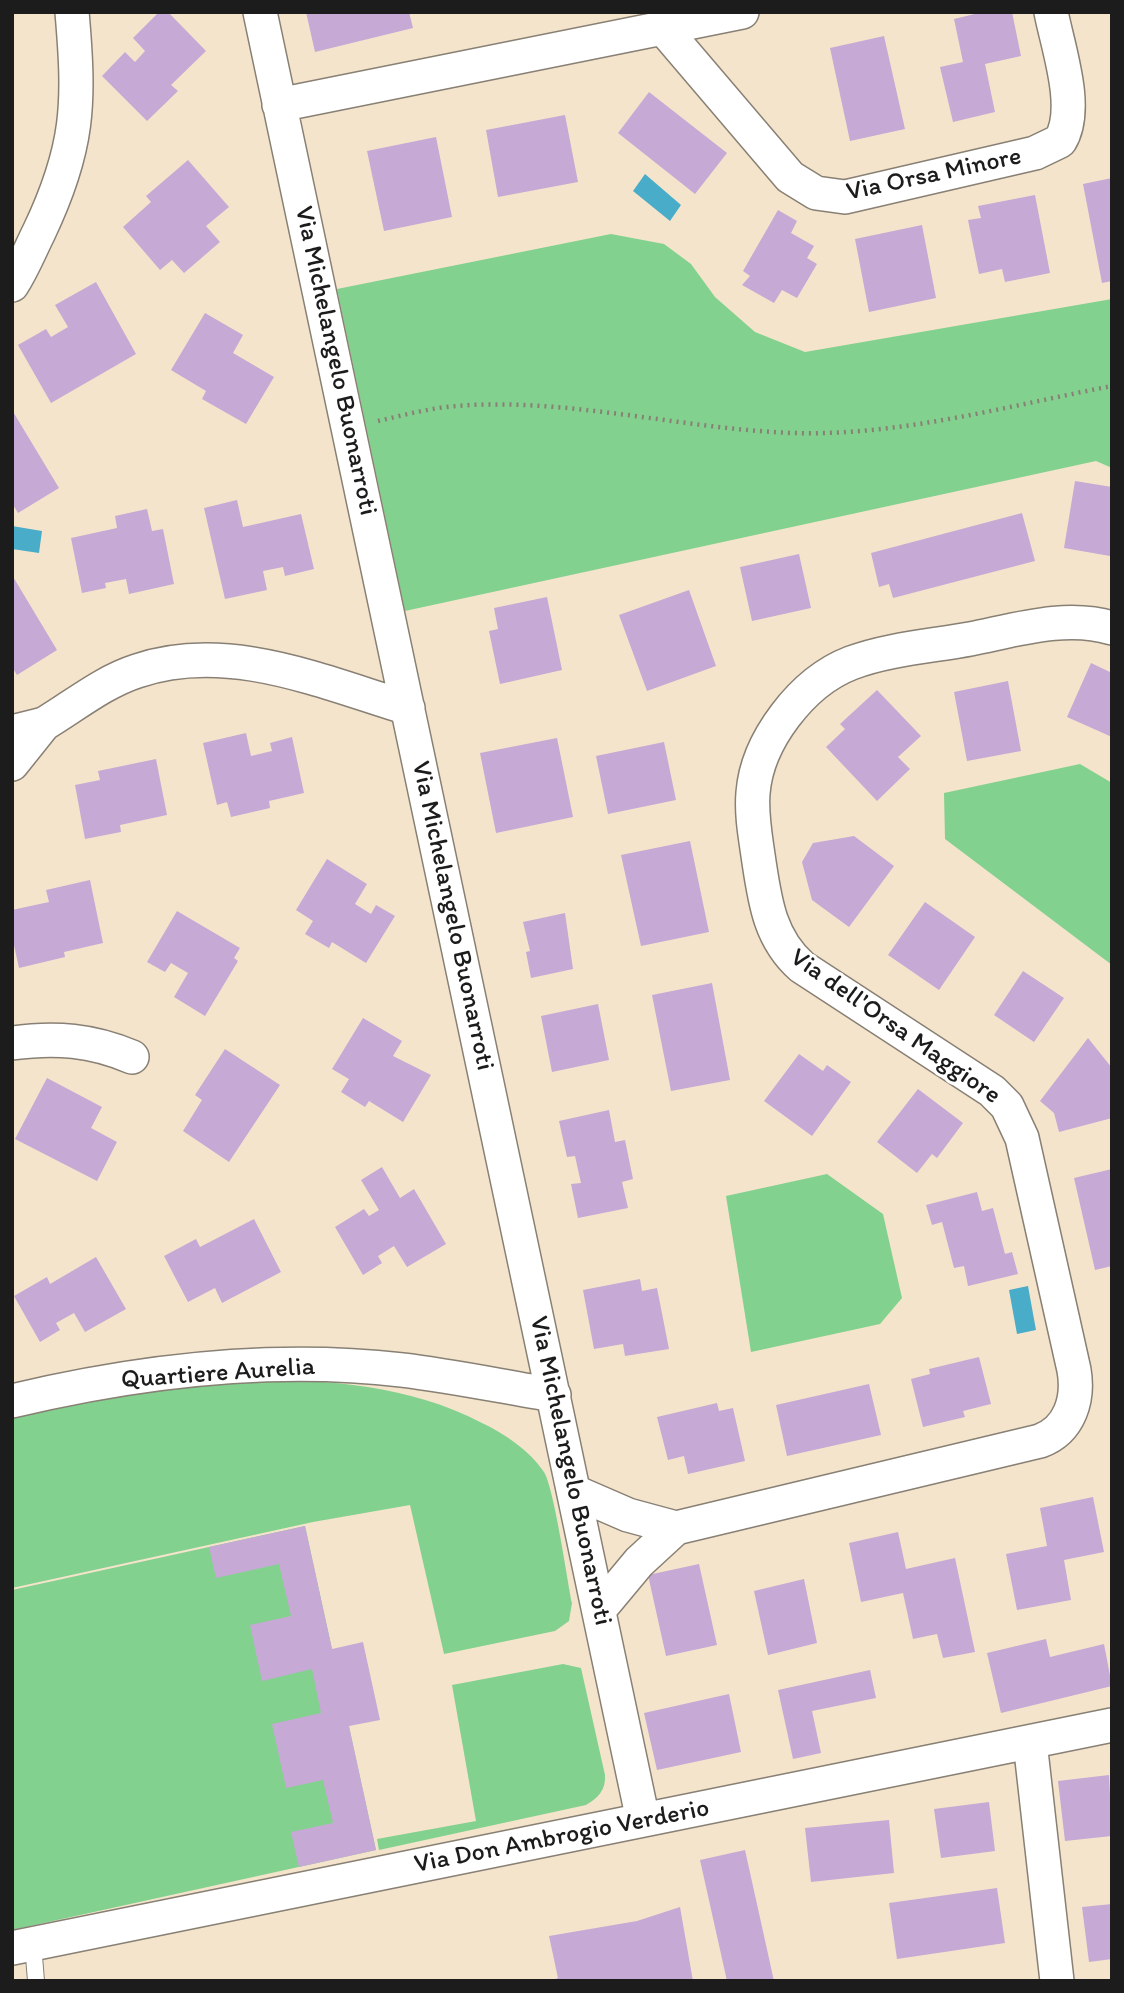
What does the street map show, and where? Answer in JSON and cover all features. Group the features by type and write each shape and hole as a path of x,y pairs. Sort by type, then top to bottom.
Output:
{"street":[{"path":"12,285 57,194 71,150 77,79 72,12"},
{"name":"Via Michelangelo Buonarroti","path":"260,12 643,1820"},
{"path":"279,105 742,12"},
{"name":"Via Orsa Minore","path":"663,29 790,177 816,193 845,197 1035,153 1060,141 1068,123 1069,102 1051,12"},
{"name":"Via dell'Orsa Maggiore","path":"599,1610 639,1562 676,1528 1040,1441 1053,1435 1069,1416 1076,1385 1074,1370 1022,1138 1014,1118 992,1091 802,967 788,954 776,934 766,907 755,832 753,793 765,751 780,725 817,683 843,666 875,657 1051,624 1082,623 1112,628"},
{"path":"12,764 28,728 137,670 183,660 226,660 253,664 408,708"},
{"path":"12,1043 40,1040 76,1041 101,1045 132,1057"},
{"name":"Quartiere Aurelia","path":"12,1401 49,1392 225,1368 285,1364 401,1370 554,1395"},
{"name":"Quartiere Aurelia","path":"12,1392 49,1392"},
{"path":"575,1493 628,1515 676,1528"},
{"name":"Via Don Ambrogio Verderio","path":"22,1946 1112,1725"},
{"path":"1030,1742 1057,1981"}],"lane":[{"path":"22,1946 36,1981"}],"path":[{"path":"350,428 433,408 514,404 724,428 834,433 900,427 1112,386"}],"green space":[{"path":"611,234 664,244 691,264 715,297 755,332 805,352 1112,299 1112,468 1096,461 405,611 337,289"},
{"path":"1080,764 1112,783 1112,965 945,839 944,793"},
{"path":"827,1174 883,1214 902,1298 880,1324 751,1352 726,1196"},
{"path":"248,1378 338,1383 397,1392 454,1410 491,1427 516,1443 538,1464 548,1481 572,1603 569,1621 555,1631 444,1654 410,1505 313,1522 12,1588 12,1416 78,1397"},
{"path":"305,1526 376,1850 12,1930 12,1590"},
{"path":"563,1664 581,1668 605,1775 603,1789 598,1796 586,1805 379,1850 377,1839 476,1821 452,1685"}],"water":[{"path":"645,174 681,205 670,221 633,191"},
{"path":"12,526 42,531 39,553 12,549"},
{"path":"1028,1286 1036,1330 1017,1334 1009,1290"}],"building":[{"path":"159,12 168,12 206,51 171,85 178,91 147,121 102,76 125,52 135,62 145,51 133,38"},
{"path":"306,12 409,12 413,28 315,52"},
{"path":"983,12 1012,12 1021,56 985,64 995,112 953,122 940,67 963,62 954,19"},
{"path":"884,36 905,129 850,141 830,48"},
{"path":"649,92 727,153 695,194 618,133"},
{"path":"565,115 578,182 498,197 486,130"},
{"path":"436,137 452,217 384,231 367,151"},
{"path":"188,160 229,207 206,226 220,242 184,273 172,260 160,270 123,227 151,202 146,196"},
{"path":"1112,178 1112,281 1102,283 1083,184"},
{"path":"1035,195 1050,273 1005,282 1002,269 979,274 968,220 981,218 978,206"},
{"path":"778,210 797,221 791,233 814,246 807,258 817,264 797,298 782,290 774,303 742,285 750,276 743,271"},
{"path":"922,225 936,298 869,312 855,239"},
{"path":"96,282 136,354 51,403 18,345 46,329 51,337 68,327 55,305"},
{"path":"205,313 243,335 233,353 274,377 246,424 202,399 206,391 171,370"},
{"path":"12,410 59,488 18,513 12,503"},
{"path":"1075,481 1112,487 1110,556 1064,548"},
{"path":"237,500 243,527 301,514 314,569 285,576 283,567 263,571 267,590 225,599 204,508"},
{"path":"147,509 152,531 163,529 174,584 129,594 126,579 105,583 106,588 82,593 71,538 117,528 115,516"},
{"path":"1022,513 1035,561 893,598 889,584 879,587 871,553"},
{"path":"799,554 811,608 752,621 740,567"},
{"path":"12,575 57,650 17,675 12,667"},
{"path":"689,590 716,666 647,691 619,615"},
{"path":"547,597 562,670 500,684 489,631 498,629 494,608"},
{"path":"1091,663 1112,673 1112,737 1067,717"},
{"path":"1008,681 1021,751 967,761 954,692"},
{"path":"877,690 921,736 898,757 910,769 877,801 826,747 845,729 840,724"},
{"path":"246,733 251,756 272,751 270,743 292,737 304,793 269,801 270,808 231,817 227,802 217,805 203,743"},
{"path":"557,738 573,817 496,833 480,753"},
{"path":"664,742 676,800 608,814 596,756"},
{"path":"156,759 167,815 120,825 121,832 85,839 75,785 100,780 98,771"},
{"path":"854,836 894,866 849,927 812,900 802,862 813,843"},
{"path":"690,841 709,932 641,946 621,855"},
{"path":"327,859 367,884 355,904 371,914 376,905 395,916 366,963 332,942 329,948 305,934 313,921 296,910"},
{"path":"90,880 103,943 64,952 65,957 19,968 12,936 12,910 49,902 46,890"},
{"path":"925,902 975,937 939,990 888,955"},
{"path":"177,911 240,948 234,958 238,961 205,1016 174,997 188,973 171,963 165,972 147,962"},
{"path":"565,913 573,969 531,978 526,952 530,951 523,922"},
{"path":"1023,971 1064,998 1034,1042 994,1015"},
{"path":"712,983 730,1080 671,1091 652,995"},
{"path":"598,1004 609,1060 552,1072 541,1016"},
{"path":"363,1018 402,1041 393,1056 431,1075 403,1122 369,1101 365,1107 341,1092 349,1079 332,1069"},
{"path":"1088,1038 1112,1068 1112,1118 1059,1132 1054,1113 1040,1101"},
{"path":"225,1049 280,1085 229,1162 183,1131 202,1100 195,1095"},
{"path":"799,1054 823,1071 827,1065 851,1082 812,1136 764,1101"},
{"path":"47,1078 102,1107 91,1128 117,1142 97,1181 15,1139"},
{"path":"918,1089 963,1123 937,1158 932,1154 917,1173 877,1142"},
{"path":"609,1110 615,1142 625,1140 633,1179 622,1182 628,1208 578,1218 571,1184 581,1183 575,1156 567,1157 559,1121"},
{"path":"382,1167 400,1198 414,1189 446,1244 407,1267 394,1246 378,1256 382,1263 363,1275 335,1227 364,1209 369,1216 379,1210 361,1180"},
{"path":"1112,1169 1112,1266 1095,1270 1074,1178"},
{"path":"977,1192 982,1211 993,1208 1005,1254 1012,1252 1018,1274 968,1286 964,1266 954,1268 942,1222 932,1225 926,1205"},
{"path":"254,1219 281,1272 222,1303 215,1288 188,1302 164,1256 196,1239 200,1247"},
{"path":"96,1257 126,1309 85,1332 74,1313 56,1323 60,1330 40,1342 14,1296 47,1277 50,1284"},
{"path":"640,1279 642,1291 657,1288 669,1349 625,1356 623,1344 594,1349 583,1290"},
{"path":"979,1357 991,1404 963,1411 965,1417 923,1427 911,1379 930,1374 929,1369"},
{"path":"869,1384 881,1435 787,1456 776,1405"},
{"path":"717,1403 719,1411 733,1408 745,1461 688,1474 684,1456 668,1460 657,1417"},
{"path":"1093,1497 1104,1552 1064,1560 1071,1600 1017,1610 1006,1554 1047,1546 1040,1508"},
{"path":"305,1526 332,1649 363,1642 380,1720 349,1726 376,1850 299,1867 291,1832 333,1823 323,1780 286,1788 272,1724 321,1713 312,1669 262,1681 250,1625 291,1616 279,1564 216,1578 209,1547"},
{"path":"898,1532 906,1569 955,1558 975,1652 943,1658 937,1634 913,1639 903,1593 861,1602 849,1543"},
{"path":"699,1564 717,1645 666,1656 648,1575"},
{"path":"804,1579 817,1643 768,1655 754,1591"},
{"path":"1046,1639 1050,1657 1104,1644 1112,1686 1001,1713 987,1653"},
{"path":"870,1670 876,1698 812,1711 821,1753 793,1759 778,1690"},
{"path":"729,1694 741,1752 657,1770 644,1713"},
{"path":"1109,1775 1112,1836 1065,1841 1058,1781"},
{"path":"989,1802 995,1851 941,1858 934,1809"},
{"path":"889,1820 894,1873 811,1882 805,1828"},
{"path":"745,1850 774,1981 727,1981 700,1860"},
{"path":"997,1888 1005,1943 897,1959 889,1903"},
{"path":"1112,1904 1112,1959 1089,1962 1082,1907"},
{"path":"680,1907 693,1981 550,1981 558,1978 549,1936 637,1921"}]}
